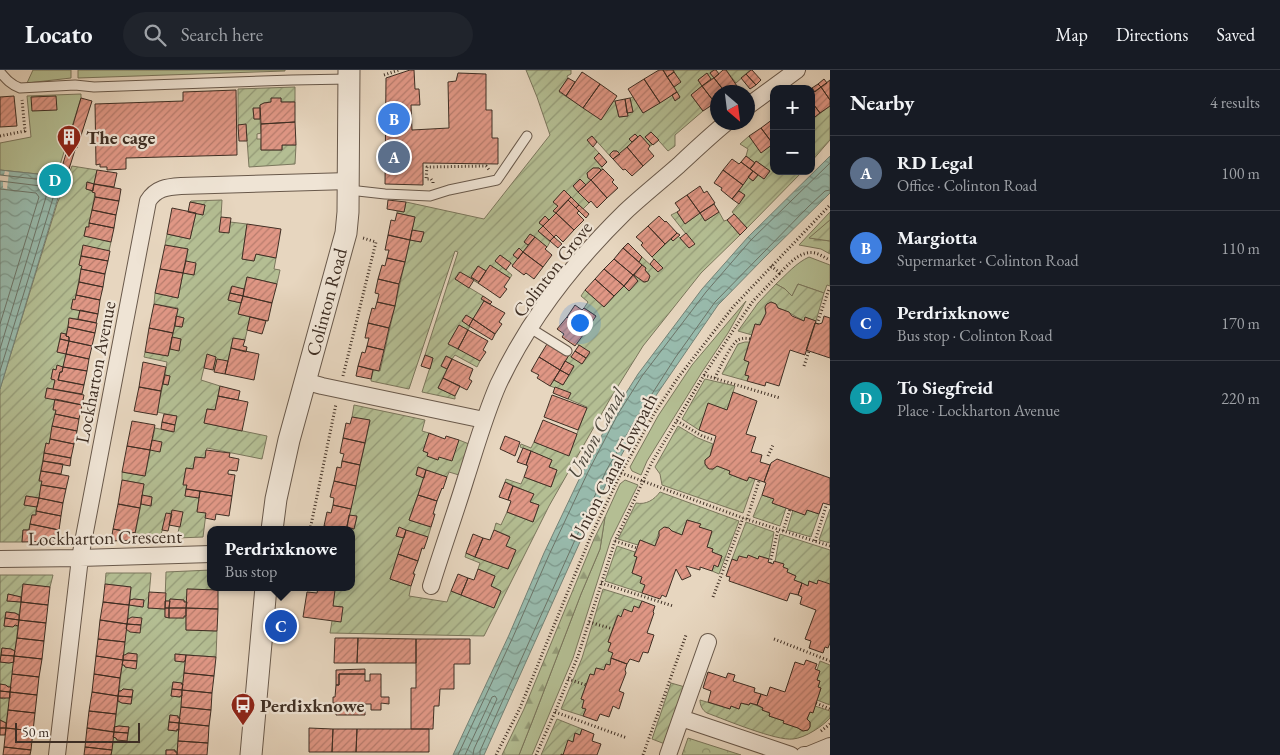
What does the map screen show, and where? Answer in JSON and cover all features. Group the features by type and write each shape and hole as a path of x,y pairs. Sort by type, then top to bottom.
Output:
{"street":[{"path":"755,101 797,70"},
{"name":"Colinton Road","path":"273,526 276,499 289,440 346,233 349,186 349,75"},
{"name":"Colinton Grove","path":"431,586 484,420 509,364 530,328 551,297 591,248 624,213 718,130"},
{"name":"Lockharton Avenue","path":"58,755 80,558 150,198 154,192 161,189 180,186 349,186"},
{"path":"304,381 484,420"},
{"name":"Lockharton Crescent","path":"0,559 207,554"},
{"path":"251,755 266,591"},
{"path":"668,755 708,642"},
{"path":"681,718 791,755"},
{"path":"804,755 830,746"}],"lane":[{"path":"0,72 9,82 20,88 292,80 349,75"},
{"path":"349,186 385,194 430,196 497,180 527,136"},
{"path":"530,328 567,351"}],"path":[{"path":"384,75 399,70"},
{"path":"0,136 25,131 20,88"},
{"path":"431,185 433,182 431,179 426,179 427,167 486,165 497,180"},
{"name":"Union Canal Towpath","path":"496,755 520,708 590,538 621,473 654,414 677,379 733,307 830,205"},
{"path":"311,526 340,389 376,242 346,233"},
{"path":"536,755 578,656 614,541 651,464 676,421 753,301 792,261 803,254 817,253 830,260"},
{"path":"771,266 780,274"},
{"path":"817,324 830,289"},
{"path":"731,334 738,340"},
{"path":"714,378 738,340 750,339"},
{"path":"804,366 809,351"},
{"path":"704,375 780,398"},
{"path":"676,421 702,436 714,440"},
{"path":"768,456 773,445"},
{"path":"621,473 745,519 830,546"},
{"path":"713,597 760,481"},
{"path":"815,541 826,506"},
{"path":"783,531 790,509"},
{"path":"770,563 778,530"},
{"path":"614,541 637,548"},
{"path":"601,583 673,606"},
{"path":"588,622 613,629"},
{"path":"643,755 686,635"},
{"path":"774,639 830,661"},
{"path":"568,679 586,685"},
{"path":"816,704 830,709"},
{"path":"555,712 627,738"}],"green space":[{"path":"33,70 71,70 71,78 27,83"},
{"path":"78,70 285,70 285,71 78,78"},
{"path":"526,70 571,70 571,74 567,76 568,78 559,92 601,119 613,101 615,101 619,117 628,116 627,113 633,112 630,98 633,97 643,113 672,95 675,100 680,98 674,87 680,82 673,70 714,70 710,73 714,78 711,79 706,74 698,80 702,86 691,95 703,111 675,135 675,146 668,151 651,132 645,137 652,145 650,146 640,135 638,137 635,134 630,139 632,142 620,154 617,151 613,151 610,156 592,136 587,140 599,153 594,158 603,169 593,168 587,173 588,178 591,180 586,185 580,179 573,186 589,203 583,209 564,190 553,202 558,206 553,211 556,213 549,220 545,216 539,222 543,226 539,232 550,242 547,247 530,234 524,242 528,245 523,252 519,248 513,255 518,259 513,265 500,255 495,261 512,275 510,278 490,266 486,271 478,266 471,277 478,283 459,272 455,279 483,296 484,301 473,319 462,321 470,326 468,330 459,325 449,343 480,361 477,367 455,355 452,359 446,356 441,366 447,369 438,388 455,396 455,399 422,392 433,358 425,355 458,252 455,251 409,389 371,381 373,370 380,371 410,240 421,242 424,233 412,230 415,217 397,213 397,211 404,212 406,202 484,219 550,135"},
{"path":"726,70 751,70 736,83"},
{"path":"295,87 295,102 281,102 281,98 264,103 260,105 260,108 253,109 254,119 260,119 261,133 257,134 257,139 261,139 261,150 282,150 282,145 296,145 295,164 249,167 246,125 238,125 238,89"},
{"path":"81,94 59,168 69,171 58,198 55,186 47,175 0,170 0,143 31,137 27,96"},
{"path":"830,106 830,140 815,157 815,130 815,117"},
{"path":"749,136 761,152 770,146 770,171 746,156 748,149 740,144"},
{"path":"72,166 97,170 94,184 87,182 86,189 95,193 89,227 86,227 84,236 111,242 109,251 83,246 79,265 82,266 75,300 73,299 71,308 80,310 78,319 70,318 66,334 61,333 57,352 66,354 63,367 57,366 56,370 53,369 51,379 55,380 53,389 47,388 45,397 55,399 53,409 56,410 49,444 46,443 39,480 42,481 39,498 26,496 24,505 37,507 36,515 32,515 29,530 23,530 22,542 0,542 0,389 57,204"},
{"path":"770,171 770,175 799,175 747,228 732,212 745,196 739,191 748,177 753,181 758,175 764,179"},
{"path":"222,200 221,217 230,222 247,224 242,259 254,261 256,254 276,258 274,269 280,270 277,284 247,277 244,289 231,287 228,300 241,303 239,314 250,317 245,340 233,338 228,361 213,370 216,357 207,355 201,380 220,386 215,410 207,409 204,423 267,436 262,459 207,448 205,458 195,457 193,469 186,468 183,484 187,485 185,496 199,498 197,511 206,513 203,537 177,538 182,513 166,514 160,539 134,540 141,504 151,506 152,497 142,495 144,484 122,480 122,472 145,476 155,428 173,432 176,416 157,412 163,384 168,385 170,376 165,375 167,362 144,357 145,352 168,356 170,349 179,350 181,339 172,337 175,326 182,327 184,318 176,316 178,308 154,304 155,293 178,298 183,273 194,275 196,264 186,261 188,249 165,245 167,234 190,239 196,213 203,215 205,205 190,202"},
{"path":"677,212 685,224 700,213 705,221 719,212 724,221 727,220 740,235 701,273 643,346 610,399 549,506 484,636 330,633 332,621 342,607 333,606 335,591 355,591 355,526 357,517 349,515 370,421 352,417 354,405 425,420 422,431 429,433 423,451 428,453 427,456 438,460 459,440 469,444 459,475 449,472 447,477 418,467 416,475 424,478 409,520 431,527 428,537 399,528 396,536 404,538 390,579 411,586 409,596 447,602 451,591 494,608 501,591 491,586 495,576 478,569 480,563 465,557 466,553 508,569 515,550 506,546 509,536 494,530 496,523 501,525 507,512 533,522 539,505 530,502 533,494 505,482 506,479 521,484 524,477 551,487 557,470 549,467 552,460 520,447 521,444 531,448 534,442 569,455 587,407 568,399 570,393 550,386 554,380 563,385 574,367 565,361 569,355 582,364 590,353 576,343 596,316 584,308 588,302 581,296 585,290 604,307 624,286 629,291 638,281 633,275 643,282 649,279 646,268 639,262 642,257 658,272 662,268 652,257 671,239 673,241 678,236 689,248 694,244 671,215"},
{"path":"830,212 830,220 810,238 830,241 830,254 821,249 799,245"},
{"path":"830,220 830,241 809,238"},
{"path":"809,257 830,265 830,286 827,285 824,293 798,284 792,296 776,284 804,259"},
{"path":"776,284 792,296 798,284 824,293 816,321 805,318 804,321 778,308 776,304 771,302 766,305 766,313 760,325 755,324 752,335 738,331 758,303"},
{"path":"746,301 728,333 647,461 641,475 632,471 630,467 658,416 692,365"},
{"path":"749,342 744,360 749,362 745,375 749,376 747,381 722,374 738,344"},
{"path":"705,379 735,386 727,410 709,404 699,430 682,419"},
{"path":"678,426 698,438 713,444 710,456 705,460 707,468 713,469 717,466 730,471 729,474 747,481 749,477 755,479 743,513 662,485 660,474 655,467"},
{"path":"625,480 638,485 611,539 573,658 532,755 519,755 600,549 605,517 620,484"},
{"path":"660,492 739,521 719,574 712,571 714,565 718,566 722,556 712,552 713,549 707,547 712,532 699,527 700,524 687,520 682,535 666,527 663,528 659,532 655,546 640,540 638,545 618,539 636,503 650,501"},
{"path":"762,495 774,499 772,503 786,508 780,526 753,517"},
{"path":"830,509 830,543 819,540"},
{"path":"793,510 805,515 807,510 819,514 811,537 787,530"},
{"path":"605,517 600,549 519,755 502,755 524,709 594,539"},
{"path":"746,522 774,532 769,559 759,556 758,559 748,556 737,561 732,559"},
{"path":"780,534 830,550 830,584 817,584 809,581 808,586 794,580 796,576 787,572 775,562"},
{"path":"617,546 635,552 634,556 637,557 632,573 642,577 645,585 642,593 605,581"},
{"path":"207,570 207,590 187,589 187,602 170,599 170,601 165,601 166,572"},
{"path":"106,573 151,573 148,608 165,609 165,617 183,618 186,616 186,630 217,631 216,657 175,654 175,661 185,661 183,684 173,682 171,696 182,696 180,718 170,715 168,730 179,730 177,752 175,750 166,750 166,755 111,755 113,737 117,740 127,741 129,727 114,727 118,701 131,704 133,690 123,689 119,691 122,665 136,668 137,654 128,653 123,655 126,629 128,630 129,605 143,607 144,600 130,600 131,587 105,584"},
{"path":"0,575 53,575 50,587 23,584 21,597 8,594 7,601 21,602 19,615 6,612 4,626 18,626 15,651 2,648 0,661"},
{"path":"603,589 642,601 639,608 621,617 617,616 608,642 611,643 613,653 610,665 606,664 604,670 596,668 594,675 590,674 581,699 584,700 582,708 586,709 583,716 561,709 582,658"},
{"path":"820,661 830,665 830,705 817,700 821,688 818,687 820,681 817,680 817,670"},
{"path":"0,662 14,662 11,687 0,684"},
{"path":"671,683 685,687 665,744 652,739"},
{"path":"0,698 4,699 10,698 6,723 0,720"},
{"path":"700,700 730,709 731,706 739,709 741,703 749,705 750,703 763,708 762,710 770,713 769,716 784,721 784,723 802,731 808,730 810,722 807,719 815,706 830,711 830,718 823,725 808,734 798,738 785,739 707,713 700,704"},
{"path":"557,719 582,729 580,735 575,733 573,742 563,755 541,755"},
{"path":"688,738 741,755 682,755"}],"water":[{"path":"830,156 830,193 718,305 657,394 611,473 484,755 453,755 509,635 544,553 584,469 614,412 638,374 702,289 748,237 811,175 815,175 815,171"},
{"path":"0,170 47,175 55,186 58,198 0,389"}],"pier":[{"path":"5,171 9,172 7,189 3,188 3,181 0,181 0,175 4,175"}],"building":[{"path":"414,70 415,89 419,89 420,105 411,105 412,130 449,128 448,82 456,81 458,73 486,74 486,110 492,110 492,138 498,138 498,164 423,163 423,185 385,184 386,78"},
{"path":"659,70 663,70 677,92 660,103 644,79"},
{"path":"663,70 673,70 674,72 667,77"},
{"path":"714,70 719,74 714,78 710,73"},
{"path":"723,70 726,70 736,85 720,85 714,78"},
{"path":"751,70 761,80 756,85 746,74"},
{"path":"582,72 600,84 583,108 566,96"},
{"path":"674,72 681,82 674,87 667,77"},
{"path":"707,73 711,79 702,86 698,80"},
{"path":"746,74 756,85 747,85 741,78"},
{"path":"568,78 575,82 566,96 559,91"},
{"path":"714,78 720,85 710,85 710,96 702,86"},
{"path":"644,79 660,103 643,113 628,89"},
{"path":"824,79 827,83 821,87 818,84"},
{"path":"830,80 830,100 821,87"},
{"path":"600,84 617,96 601,120 583,108"},
{"path":"818,84 821,87 815,92 815,86"},
{"path":"702,86 710,96 710,106 703,111 691,95"},
{"path":"821,87 830,100 830,106 820,113 815,106 815,91"},
{"path":"236,90 237,155 126,158 126,169 107,170 107,167 100,167 100,164 96,165 95,104 183,101 183,92"},
{"path":"677,92 680,97 675,101 672,95"},
{"path":"14,96 17,126 0,127 0,97"},
{"path":"56,96 57,110 32,111 31,97"},
{"path":"81,98 92,101 77,148 67,145"},
{"path":"271,98 281,98 281,102 295,102 295,122 261,124 260,105 271,102"},
{"path":"630,98 633,112 627,113 625,99"},
{"path":"625,99 628,116 619,117 615,101"},
{"path":"815,106 820,113 815,117"},
{"path":"253,108 260,108 260,119 254,119"},
{"path":"770,121 770,140 761,128"},
{"path":"295,122 296,145 282,145 282,150 261,150 261,124"},
{"path":"246,124 247,141 239,141 238,125"},
{"path":"761,128 770,140 770,146 761,153 749,136"},
{"path":"651,132 659,140 653,145 645,137"},
{"path":"635,134 638,137 632,142 629,139"},
{"path":"640,135 650,146 648,149 654,156 643,166 627,147"},
{"path":"592,136 597,142 593,147 587,140"},
{"name":"The cage","path":"68,147 75,150 69,169 62,167"},
{"path":"627,147 643,166 632,176 625,169 623,170 613,159"},
{"path":"613,151 617,151 620,154 613,159 610,154"},
{"path":"599,153 607,162 602,167 594,158"},
{"path":"746,156 755,163 750,169 741,162"},
{"path":"732,159 739,164 741,162 753,171 743,185 723,170"},
{"path":"756,161 770,171 764,179 750,169"},
{"path":"593,168 601,170 591,180 588,178 587,173"},
{"path":"603,169 614,180 612,182 618,188 607,198 591,180"},
{"path":"97,170 117,173 114,187 94,184"},
{"path":"723,170 743,185 732,199 721,190 722,188 714,183"},
{"path":"753,171 758,175 753,181 748,177"},
{"path":"580,179 586,185 578,192 573,186"},
{"path":"591,180 607,198 597,208 578,192"},
{"path":"87,182 94,184 93,191 86,189"},
{"path":"94,184 121,189 119,201 95,197 95,193 92,192"},
{"path":"700,186 704,193 707,191 715,203 700,213 687,195"},
{"path":"564,190 571,197 556,213 553,211 558,206 553,202"},
{"path":"739,191 745,195 739,204 732,199"},
{"path":"687,195 700,213 685,224 677,212 680,210 675,203"},
{"path":"95,197 119,201 116,215 92,210"},
{"path":"571,197 579,205 576,208 568,200"},
{"path":"388,200 406,202 404,212 387,209"},
{"path":"568,200 579,211 577,213 584,220 574,230 556,213"},
{"path":"190,202 205,205 203,215 188,212"},
{"path":"714,204 719,212 705,221 700,213"},
{"path":"579,205 589,214 586,218 576,208"},
{"path":"172,208 196,213 190,239 167,234"},
{"path":"92,210 116,215 114,228 89,223"},
{"path":"397,213 415,217 410,240 388,235 391,220 395,221"},
{"path":"556,213 574,230 563,242 556,235 554,237 543,226"},
{"path":"734,214 747,228 740,235 727,220"},
{"path":"545,216 549,220 543,226 539,223"},
{"path":"659,216 677,233 665,244 648,226"},
{"path":"221,217 231,218 229,233 219,232"},
{"path":"89,223 114,228 111,242 84,236"},
{"path":"247,224 281,229 276,258 256,254 254,261 242,259"},
{"path":"543,226 554,237 550,241 538,231"},
{"path":"648,226 665,244 652,257 641,245 643,243 636,237"},
{"path":"412,230 424,232 421,242 410,240"},
{"path":"677,233 680,235 673,241 671,239"},
{"path":"686,233 695,244 689,248 680,238"},
{"path":"530,234 535,237 528,245 524,242"},
{"path":"388,235 410,240 405,262 387,258 389,250 385,250"},
{"path":"535,237 547,247 545,249 552,255 543,267 523,252"},
{"path":"554,237 562,244 558,248 550,241"},
{"path":"628,243 642,257 639,262 623,248"},
{"path":"83,245 110,251 108,261 81,256"},
{"path":"165,245 188,249 183,273 160,269"},
{"path":"519,248 523,252 518,259 513,255"},
{"path":"623,248 642,265 633,275 614,259"},
{"path":"523,252 543,267 534,279 526,273 524,275 512,266"},
{"path":"500,255 511,263 506,270 495,261"},
{"path":"81,256 108,261 105,274 81,269 82,266 79,265"},
{"path":"387,258 405,262 399,284 378,279 382,265 385,266"},
{"path":"614,259 633,275 624,286 604,269"},
{"path":"654,259 663,268 658,272 650,264"},
{"path":"186,261 196,263 194,275 183,273"},
{"path":"490,265 510,278 504,287 507,289 500,298 478,283"},
{"path":"642,265 650,276 648,281 644,282 634,275"},
{"path":"478,266 486,271 479,282 471,277"},
{"path":"81,269 105,274 103,287 79,282"},
{"path":"160,269 183,273 178,298 155,293"},
{"path":"604,269 624,286 614,296 595,279"},
{"path":"460,272 474,280 469,288 455,279"},
{"path":"633,275 638,281 629,291 624,286"},
{"path":"247,277 277,284 272,303 243,296"},
{"path":"378,279 399,284 395,306 377,302 379,294 375,293"},
{"path":"595,279 614,296 604,307 585,290"},
{"path":"79,282 103,287 100,300 76,295"},
{"path":"232,286 244,289 243,296 230,293"},
{"path":"230,293 243,296 241,303 228,300"},
{"path":"76,295 100,300 98,314 71,309"},
{"path":"243,296 272,303 268,321 238,314"},
{"path":"483,296 492,302 490,304 481,299"},
{"path":"484,301 505,313 499,322 502,324 495,334 473,319"},
{"path":"377,302 395,306 389,328 368,323 372,308 375,309"},
{"path":"771,302 776,304 778,308 789,312 792,316 804,321 805,317 816,321 805,355 790,350 779,386 766,382 765,386 747,381 749,376 745,375 749,362 744,360 755,324 760,325 766,313 765,307"},
{"path":"154,304 178,309 173,333 149,328"},
{"path":"575,305 582,310 584,308 596,316 586,331 567,317"},
{"path":"80,310 98,314 96,323 78,319"},
{"path":"466,315 473,319 469,326 462,321"},
{"path":"176,316 184,318 182,327 175,326"},
{"path":"824,316 830,318 830,358 806,350 815,323 822,323"},
{"path":"250,317 266,321 262,334 247,330"},
{"path":"567,317 586,331 575,346 562,337 564,334 557,329"},
{"path":"69,318 97,323 95,333 68,327"},
{"path":"473,319 495,334 492,340 469,326"},
{"path":"368,323 389,328 384,350 367,346 369,338 365,338"},
{"path":"459,325 468,330 458,349 448,344"},
{"path":"68,327 95,333 92,346 69,341 69,337 66,336"},
{"path":"149,328 173,333 168,356 145,352"},
{"path":"468,330 488,341 483,350 486,352 480,361 458,349"},
{"path":"61,333 69,337 69,341 60,339"},
{"path":"172,337 181,339 179,351 170,349"},
{"path":"233,338 245,340 243,346 247,347 246,352 231,348"},
{"path":"60,339 69,341 66,354 57,352"},
{"path":"69,341 92,346 89,359 66,354"},
{"path":"547,344 569,355 560,370 539,357"},
{"path":"579,345 590,352 586,358 575,351"},
{"path":"367,346 384,350 379,371 358,366 362,352 365,353"},
{"path":"231,348 259,354 254,380 225,374"},
{"path":"575,351 586,358 582,364 571,357"},
{"path":"66,354 89,359 87,371 63,367"},
{"path":"207,354 216,357 213,370 204,368"},
{"path":"425,355 433,358 430,369 421,366"},
{"path":"446,356 452,359 447,369 441,366"},
{"path":"539,357 560,370 550,386 537,378 539,375 531,371"},
{"path":"217,359 228,361 225,374 214,372"},
{"path":"452,359 473,369 469,379 472,381 467,390 443,378"},
{"path":"565,361 574,366 569,375 560,370"},
{"path":"143,362 166,367 161,391 139,387"},
{"path":"57,365 63,367 58,380 84,385 82,394 53,389 55,380 51,379 53,369 56,370"},
{"path":"358,366 373,370 371,379 356,376"},
{"path":"63,367 87,371 84,385 58,380"},
{"path":"560,370 569,375 563,385 554,380"},
{"path":"165,375 170,376 168,385 163,384"},
{"path":"443,378 460,386 455,396 438,388"},
{"path":"220,386 240,391 238,400 218,396"},
{"path":"139,387 161,391 157,415 134,411"},
{"path":"555,387 571,393 568,399 553,393"},
{"path":"47,388 84,395 82,405 45,398"},
{"path":"733,392 757,401 746,434 756,437 751,452 762,455 760,462 770,465 764,482 749,477 747,481 729,474 730,471 717,466 709,469 705,464 705,460 710,456 716,436 699,430 708,403 727,410"},
{"path":"552,395 587,408 578,430 544,417"},
{"path":"218,396 248,402 242,431 204,423 207,409 215,410"},
{"path":"55,399 82,405 79,419 55,414 56,410 53,410"},
{"path":"55,414 79,419 77,431 52,426"},
{"path":"164,414 177,416 175,425 162,422"},
{"path":"352,417 370,420 365,443 343,438 346,423 350,424"},
{"path":"543,420 577,434 569,456 534,442"},
{"path":"132,421 155,425 150,450 127,446"},
{"path":"162,422 175,425 174,432 161,429"},
{"path":"52,426 77,431 74,444 50,439"},
{"path":"429,433 445,439 446,436 459,440 452,461 439,457 438,460 427,456 428,453 423,451"},
{"path":"505,436 520,442 515,456 500,449"},
{"path":"343,438 365,443 360,465 342,461 344,454 340,453"},
{"path":"50,439 74,444 71,458 44,453 46,443 49,444"},
{"path":"152,440 162,442 160,452 150,450"},
{"path":"127,446 150,450 145,476 122,472"},
{"path":"523,448 531,451 526,465 517,462"},
{"path":"206,450 230,453 229,457 239,459 237,471 229,470 228,472 228,474 235,475 232,496 186,489 187,485 183,485 186,468 193,469 195,457 205,458"},
{"path":"531,451 552,460 549,467 557,470 551,487 524,477"},
{"path":"44,453 71,458 70,466 43,461"},
{"path":"777,459 830,478 830,505 823,503 819,514 807,510 805,515 772,503 774,499 762,495 766,483 764,482 771,463"},
{"path":"43,461 63,464 61,474 41,471"},
{"path":"342,461 360,465 356,486 334,481 337,467 341,468"},
{"path":"418,467 426,470 424,478 416,475"},
{"path":"426,470 447,477 437,501 418,495"},
{"path":"41,471 69,476 66,489 41,485 42,481 39,481"},
{"path":"122,480 144,484 140,508 118,504"},
{"path":"334,481 356,486 351,509 333,505 334,498 330,497"},
{"path":"505,482 513,486 508,500 499,497"},
{"path":"41,485 66,489 63,503 39,498"},
{"path":"513,486 534,494 530,502 539,505 533,522 507,512 511,501 508,500"},
{"path":"186,489 200,491 199,498 185,496"},
{"path":"200,491 232,496 229,516 216,514 215,520 205,518 206,513 197,512"},
{"path":"142,495 152,497 151,506 141,504"},
{"path":"418,495 437,501 431,527 409,520"},
{"path":"26,496 39,498 37,507 24,505"},
{"path":"39,498 63,503 61,516 36,511"},
{"path":"118,504 140,508 135,533 113,529"},
{"path":"333,505 351,509 347,526 324,526 327,512 331,513"},
{"path":"172,510 183,512 180,527 169,525"},
{"path":"36,511 61,516 59,530 30,524 32,515 36,515"},
{"path":"166,513 172,514 168,531 162,530"},
{"path":"349,515 357,516 355,526 347,526"},
{"path":"687,520 701,524 699,527 712,531 707,547 713,549 712,552 722,556 718,567 714,565 712,571 700,567 700,570 686,566 691,576 682,580 676,569 666,597 662,595 660,599 642,593 645,585 640,583 642,577 632,573 637,557 634,556 640,540 655,546 659,531 664,527 682,535"},
{"path":"30,524 59,530 57,541 22,542 23,530 29,530"},
{"path":"399,527 406,530 404,538 396,536"},
{"path":"113,529 135,533 134,540 111,541"},
{"path":"406,530 428,537 418,561 398,554"},
{"path":"494,530 510,537 506,546 516,550 508,569 475,557 483,538 490,540"},
{"path":"473,534 483,538 475,557 466,553"},
{"path":"398,554 418,561 411,586 390,579"},
{"path":"748,555 758,559 759,556 769,559 768,562 773,564 774,561 784,564 783,567 788,569 787,572 796,576 794,580 802,583 798,595 790,593 787,601 729,581 730,577 726,576 732,559 737,561 739,556 747,558"},
{"path":"478,569 495,576 491,586 501,591 494,608 461,595 468,578 474,580"},
{"path":"458,574 468,578 461,595 451,591"},
{"path":"818,580 830,584 830,643 828,648 825,647 823,653 809,648 811,641 805,639 816,610 800,604 802,597 798,595 802,583 808,586 809,581 817,584"},
{"path":"23,584 50,587 48,605 21,602"},
{"path":"105,584 131,587 129,605 103,602"},
{"path":"187,589 218,591 218,609 186,608"},
{"path":"317,591 335,591 333,606 343,607 341,622 303,617 307,592 317,593"},
{"path":"149,592 166,593 165,609 148,608"},
{"path":"8,594 21,597 21,602 7,601"},
{"path":"170,599 184,600 184,602 187,602 186,608 169,608"},
{"path":"130,600 144,600 143,607 129,605"},
{"path":"165,601 170,601 169,608 165,608"},
{"path":"642,601 655,606 647,633 654,635 648,653 643,652 639,662 630,659 627,664 611,658 613,653 608,651 611,643 608,642 618,615 621,617 624,609 632,612 634,606 639,608"},
{"path":"21,602 48,605 46,623 19,620"},
{"path":"103,602 129,605 127,624 100,620"},
{"path":"165,608 169,608 169,618 165,617"},
{"path":"169,608 186,608 186,616 184,618 169,618"},
{"path":"186,608 218,609 217,631 186,630"},
{"path":"6,612 19,615 19,620 5,618"},
{"path":"132,617 142,618 141,625 127,624 128,619"},
{"path":"5,618 19,620 18,626 4,626"},
{"path":"19,620 46,623 44,641 17,638"},
{"path":"100,620 127,624 125,642 98,639"},
{"path":"127,624 141,625 140,633 130,632 126,629"},
{"path":"17,638 44,641 42,659 14,656"},
{"path":"335,638 358,638 357,663 334,663"},
{"path":"358,638 416,639 416,663 357,663"},
{"path":"98,639 125,642 123,660 96,656"},
{"path":"416,639 470,639 470,664 454,664 454,689 440,689 439,706 434,706 433,729 411,729 411,688 416,688"},
{"path":"2,648 15,651 14,656 1,655"},
{"path":"128,653 137,654 137,661 123,660 123,655"},
{"path":"175,654 186,655 185,661 175,661"},
{"path":"1,655 14,656 14,662 0,662"},
{"path":"186,655 216,657 214,676 184,673"},
{"path":"14,656 42,659 39,677 12,674"},
{"path":"96,656 123,660 120,678 94,674"},
{"path":"611,658 627,664 626,673 619,691 624,693 619,709 613,706 609,717 600,714 597,721 583,716 586,709 582,708 584,700 581,699 590,674 594,675 596,668 604,670 606,664 610,665"},
{"path":"123,660 137,661 136,669 122,665"},
{"path":"806,660 817,664 815,669 820,671 817,680 820,681 818,687 821,688 813,713 810,712 807,719 810,722 810,727 808,730 803,731 769,716 770,713 762,710 763,708 757,705 761,694 767,696 770,687 785,692 795,662 804,665"},
{"path":"365,669 365,674 339,674 339,685 336,685 336,670"},
{"path":"708,672 726,678 728,673 735,675 733,681 755,688 754,692 761,694 757,705 741,703 739,709 731,706 730,709 708,702 711,691 703,688"},
{"path":"184,673 214,676 212,693 182,690"},
{"path":"12,674 39,677 37,695 10,692"},
{"path":"94,674 120,678 118,696 92,692"},
{"path":"339,674 365,674 365,681 370,681 370,674 381,674 381,697 389,697 389,704 381,703 381,710 371,710 371,704 365,704 365,710 339,710 339,703 333,703 333,697 335,697 336,685 339,685"},
{"path":"173,682 182,683 182,690 172,689"},
{"path":"0,684 11,687 10,692 0,691"},
{"path":"123,689 133,690 132,697 118,696 119,691"},
{"path":"172,689 182,690 182,696 171,696"},
{"path":"182,690 212,693 211,710 181,707"},
{"path":"0,691 10,692 10,698 0,698"},
{"path":"10,692 37,695 35,713 8,710"},
{"path":"92,692 118,696 116,714 89,711"},
{"path":"118,696 132,697 131,704 118,701"},
{"path":"336,703 339,703 339,710 365,710 365,715 336,715"},
{"path":"181,707 211,710 209,726 179,723"},
{"path":"8,710 35,713 33,731 6,728"},
{"path":"89,711 116,714 114,732 87,728"},
{"path":"170,715 178,716 180,718 179,723 169,722"},
{"path":"0,720 6,723 6,728 0,728"},
{"path":"169,722 179,723 179,730 168,730"},
{"path":"179,723 209,726 208,743 178,741"},
{"path":"114,727 129,727 128,733 114,732"},
{"path":"0,728 6,728 5,735 0,735"},
{"path":"6,728 33,731 31,750 4,747"},
{"path":"87,728 114,732 112,750 85,747"},
{"path":"309,728 333,729 332,752 309,752"},
{"path":"333,729 357,729 356,752 332,752"},
{"path":"357,729 429,729 429,752 356,752"},
{"path":"582,729 594,734 592,741 601,744 597,755 563,755 568,740 573,742 575,733 580,735"},
{"path":"114,732 128,733 127,741 117,740 113,737"},
{"path":"178,741 208,743 207,755 177,755"},
{"path":"4,747 31,750 30,755 3,755"},
{"path":"85,747 112,750 111,755 84,755"},
{"path":"166,750 175,750 177,755 166,755"}],"place":[{"name":"Margiotta","path":"394,119"},
{"name":"RD Legal","path":"394,157"},
{"name":"The cage","path":"69,158"},
{"name":"To Siegfreid","path":"55,180"},
{"name":"Perdrixknowe","path":"281,626"},
{"name":"Perdixknowe","path":"243,726"}],"water label":[{"name":"Union Canal","path":"596,433"}]}
